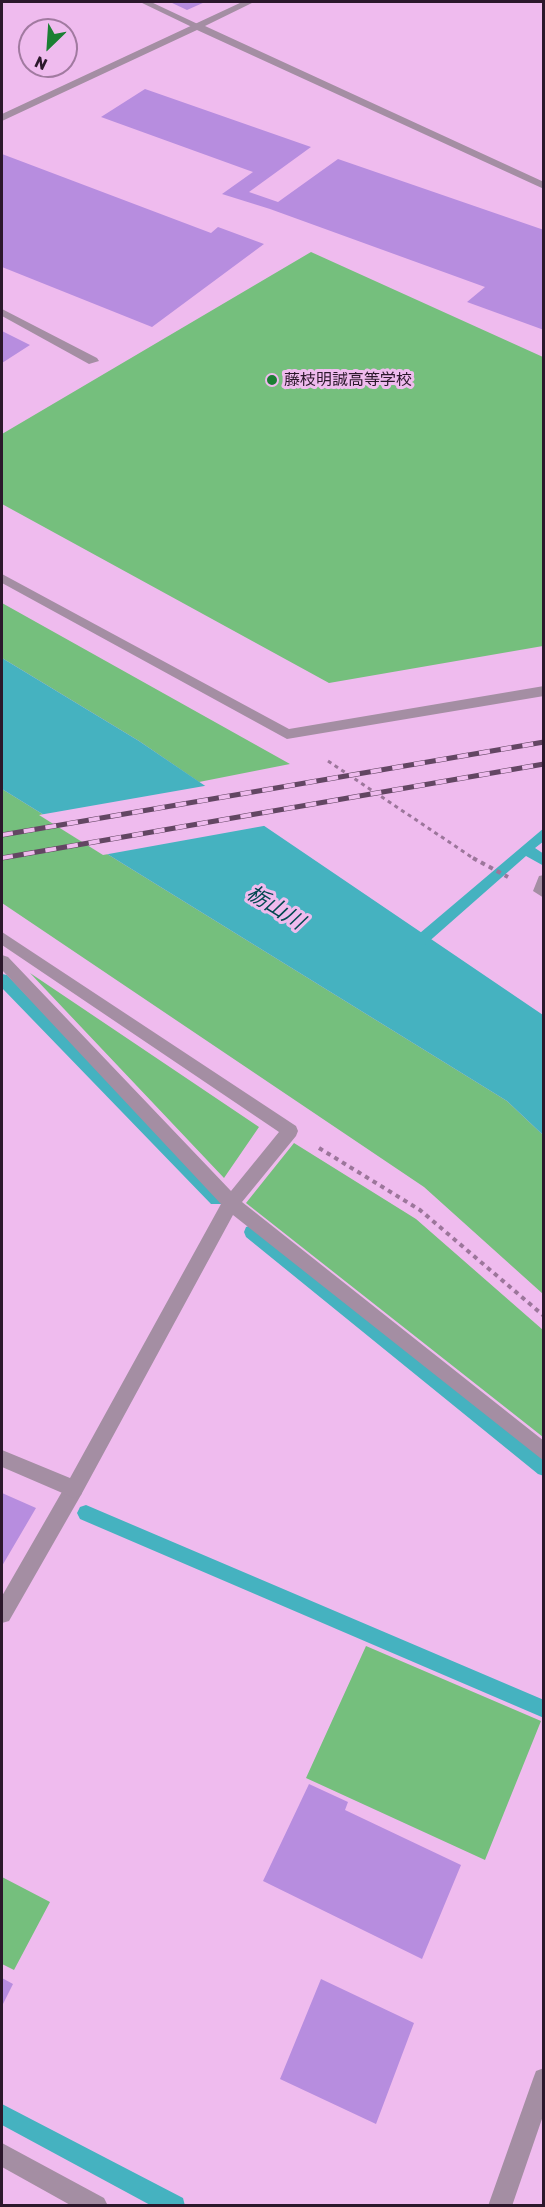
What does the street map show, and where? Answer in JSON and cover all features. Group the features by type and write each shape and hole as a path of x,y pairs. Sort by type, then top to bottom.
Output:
{"street":[{"path":"144,2 543,186"},
{"path":"2,118 249,2"},
{"path":"2,312 93,362"},
{"path":"2,578 287,734 543,691"},
{"path":"543,880 541,891 543,893"},
{"path":"2,938 290,1131 231,1203 74,1490 2,1614"},
{"path":"2,961 231,1203 543,1453"},
{"path":"2,1458 74,1490"},
{"path":"500,2205 543,2079"},
{"path":"2,2155 96,2205"}],"path":[{"path":"287,734 490,869"},
{"path":"290,1131 420,1209 543,1316"}],"shaded area":[{"path":"311,252 543,357 543,646 329,683 2,504 2,434"},
{"path":"2,603 290,764 199,782 139,741 2,658"},
{"path":"2,789 507,1101 543,1135 543,1294 424,1187 2,903"},
{"path":"30,973 259,1127 224,1178"},
{"path":"294,1143 416,1219 543,1330 543,1437 246,1203"},
{"path":"366,1646 541,1721 485,1860 306,1778"},
{"path":"2,1877 50,1902 14,1970 2,1964"}],"water":[{"name":"栃山川","path":"2,658 139,741 543,1015 543,1135 507,1101 2,789"}],"pier":[{"path":"210,785 269,825 103,855 39,815"}],"building":[{"path":"170,2 205,2 187,10"},
{"path":"145,89 311,147 249,192 278,202 338,159 544,230 544,330 467,302 485,287 270,209 222,194 253,172 101,117"},
{"path":"2,154 211,233 218,227 264,244 152,327 2,267"},
{"path":"2,331 30,345 2,363"},
{"path":"2,1493 36,1508 2,1566"},
{"path":"309,1784 348,1802 345,1810 461,1865 422,1959 263,1881"},
{"path":"2,1978 13,1984 2,2006"},
{"path":"321,1979 414,2023 376,2124 280,2079"}],"waterway":[{"path":"412,948 544,833"},
{"path":"526,849 544,861"},
{"path":"2,979 216,1200"},
{"path":"252,1232 544,1469"},
{"path":"86,1513 544,1709"},
{"path":"2,2114 175,2206"}],"railway":[{"path":"2,835 544,742"},
{"path":"2,858 544,764"}],"place":[{"name":"藤枝明誠高等学校","path":"272,380"}]}
